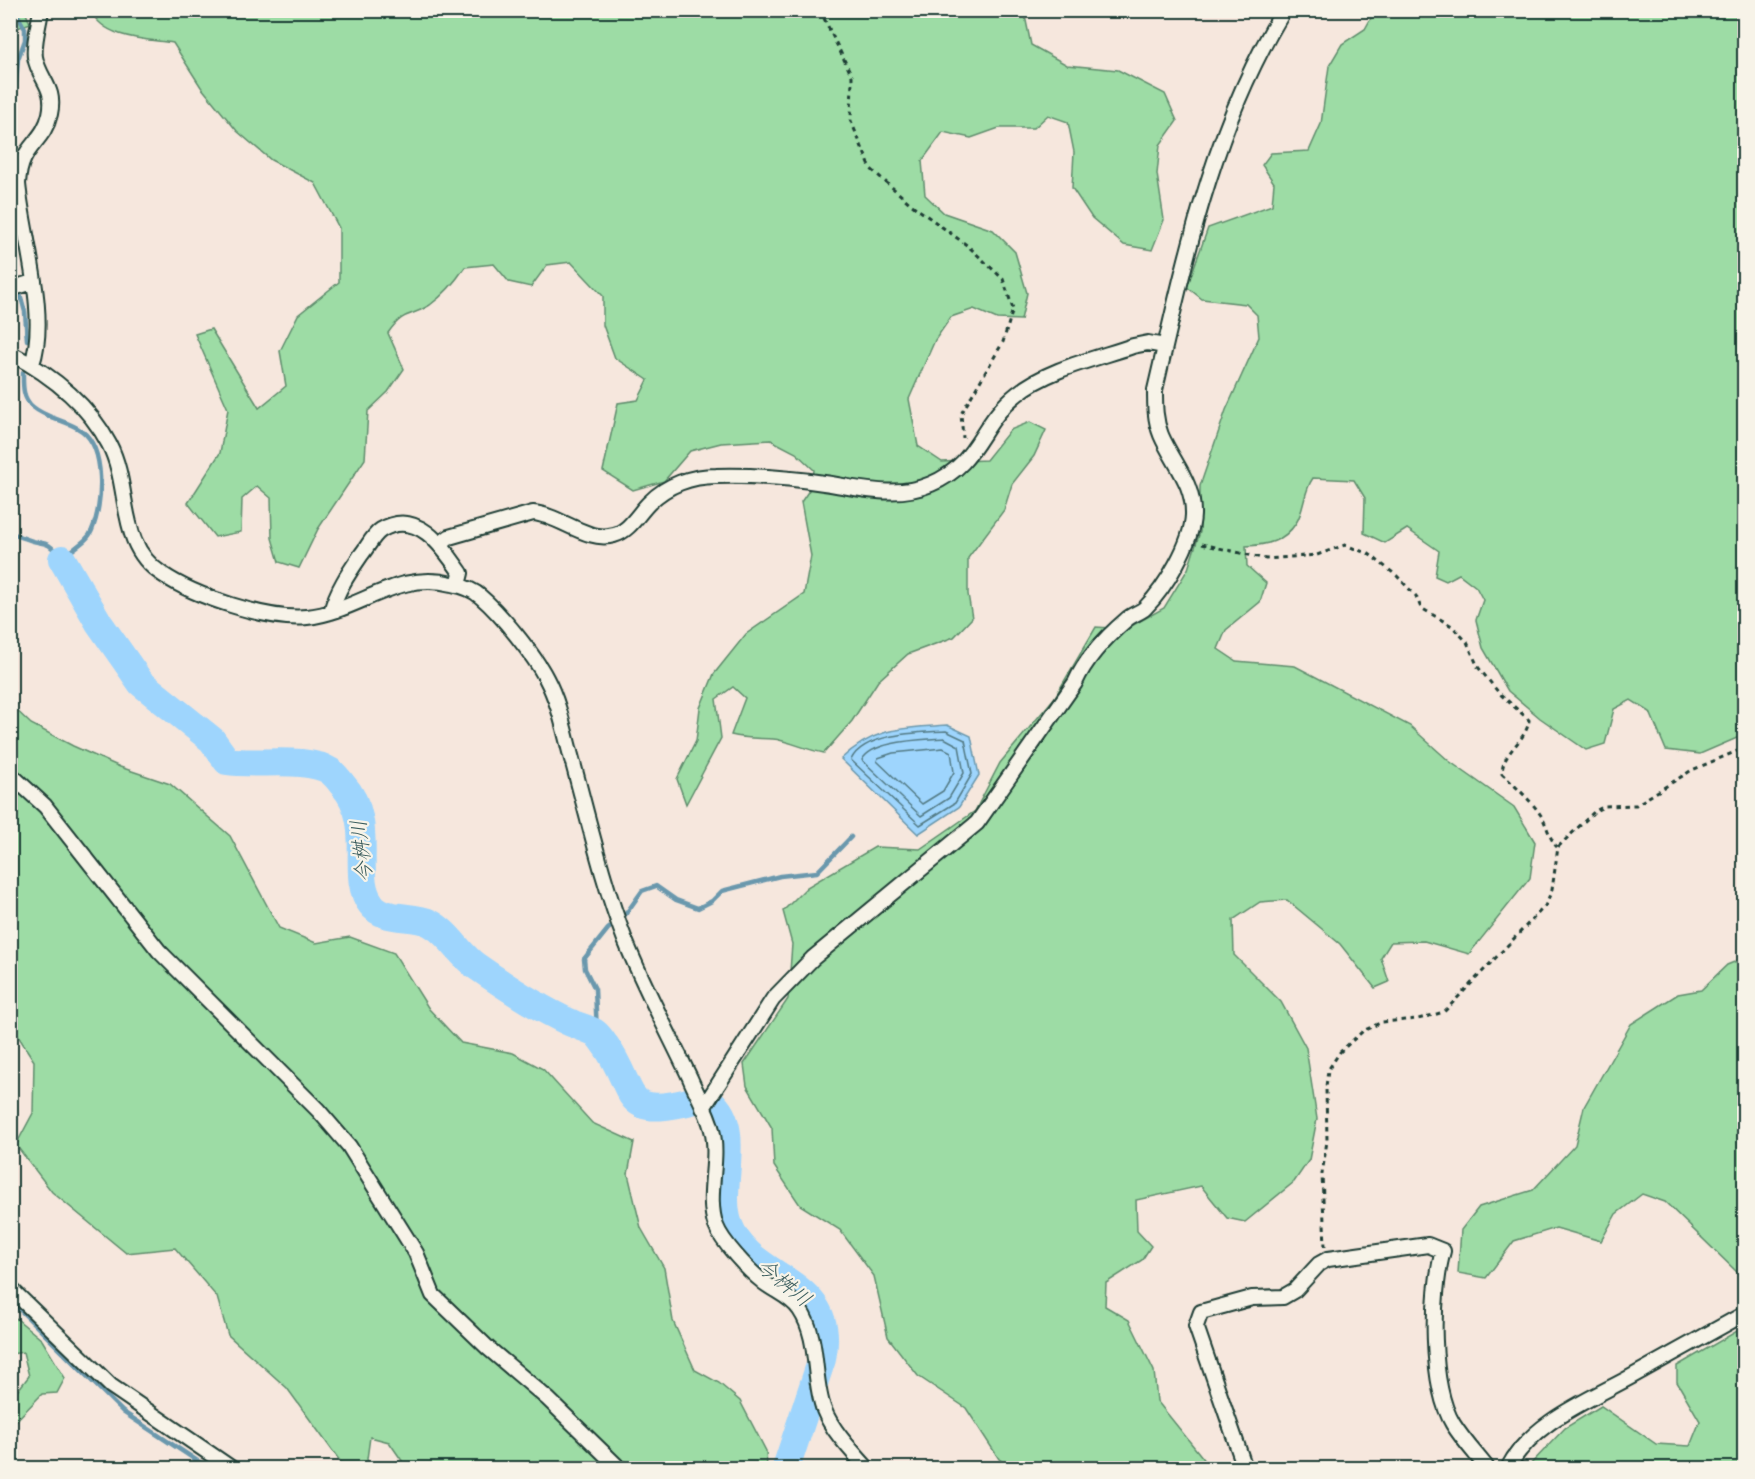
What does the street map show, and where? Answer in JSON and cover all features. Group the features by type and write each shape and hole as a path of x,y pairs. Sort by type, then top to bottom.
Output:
{"street":[{"path":"32,364 37,350 38,315 18,184 19,168 26,150 43,133 50,115 50,89 38,69 34,51 41,10"},
{"path":"703,1108 772,999 813,958 977,823 1075,683 1083,665 1128,617 1143,610 1156,596 1189,540 1193,517 1192,500 1187,480 1162,437 1155,415 1155,390 1195,220 1244,88 1284,10"},
{"path":"10,289 33,282"},
{"path":"441,543 449,537 533,513 545,514 602,537 616,535 627,528 650,502 666,489 688,479 714,476 784,479 879,492 900,491 939,480 967,461 988,424 1014,395 1034,381 1133,346 1148,343 1165,346"},
{"path":"10,353 53,378 84,409 110,446 118,472 130,533 142,557 160,574 186,587 270,616 305,617 331,612 410,580 438,580 458,585 480,595 531,655 548,680 559,710 595,845 626,940 713,1132 713,1199 716,1226 735,1254 762,1281 798,1305 811,1333 823,1408 833,1427 867,1468"},
{"path":"331,612 343,580 380,531 398,523 420,527 441,543 461,573 458,585"},
{"path":"10,774 45,806 159,951 318,1110 349,1146 417,1253 433,1295 488,1348 557,1406 619,1468"},
{"path":"1245,1468 1196,1326 1201,1312 1252,1298 1283,1297 1295,1290 1319,1264 1328,1259 1428,1245 1443,1251 1435,1304 1437,1374 1442,1400 1453,1424 1487,1468"},
{"path":"10,1288 111,1386 231,1468"},
{"path":"1508,1468 1515,1456 1534,1435 1566,1413 1744,1314"}],"path":[{"path":"820,10 852,76 851,121 871,169 912,205 968,246 1003,279 1013,309 1003,342 961,414 967,461"},
{"path":"1189,540 1266,559 1317,555 1345,545 1369,554 1397,576 1416,596 1421,608 1452,626 1467,642 1478,667 1499,693 1529,720 1528,729 1502,762 1502,774 1519,789 1542,818 1551,840 1558,847"},
{"path":"1328,1259 1324,1242 1322,1174 1327,1141 1326,1087 1328,1070 1340,1052 1363,1030 1382,1022 1418,1020 1444,1012 1545,906 1552,890 1558,847 1595,811 1605,806 1636,805 1692,770 1744,748"}],"green space":[{"path":"11,10 25,11 30,23 18,28 11,24"},
{"path":"91,11 1024,11 1031,45 1067,65 1118,70 1165,94 1177,121 1160,145 1157,174 1164,220 1152,250 1124,245 1092,218 1072,188 1074,152 1068,122 1048,115 1034,128 999,128 971,138 943,132 922,161 925,195 944,213 993,230 1015,252 1027,293 1021,320 997,319 974,309 951,317 935,340 909,399 918,446 942,462 986,460 1010,430 1030,422 1046,430 1034,456 1012,484 1004,510 968,558 968,594 972,618 954,637 908,654 878,681 852,721 824,753 778,740 731,735 745,698 733,687 716,699 721,738 686,804 677,779 696,741 700,708 714,674 746,634 804,594 811,556 801,502 812,486 814,470 796,453 771,440 721,443 690,451 664,481 633,490 603,471 618,403 638,400 648,380 615,358 603,325 603,296 571,262 547,265 531,287 509,282 494,264 465,267 449,288 435,301 403,317 388,333 404,369 388,392 368,411 365,459 318,529 299,568 279,562 272,538 271,498 257,486 242,499 241,532 215,537 188,503 220,453 228,409 195,334 211,329 259,408 286,386 280,351 298,315 339,282 339,228 315,183 271,160 237,131 201,87 173,43 126,36 115,32 97,20"},
{"path":"1375,11 1744,11 1744,735 1700,754 1666,750 1650,712 1631,700 1614,709 1605,744 1586,750 1540,718 1508,691 1483,648 1476,620 1483,600 1476,587 1459,574 1446,581 1435,576 1439,551 1407,529 1385,543 1364,533 1365,498 1354,480 1313,478 1307,489 1299,518 1291,529 1274,541 1246,546 1247,566 1266,583 1260,602 1226,630 1218,649 1236,661 1295,666 1410,726 1449,761 1514,807 1535,842 1530,878 1469,954 1424,941 1391,942 1381,958 1389,982 1375,988 1340,944 1287,900 1260,902 1233,920 1234,955 1281,1002 1306,1048 1317,1119 1309,1160 1294,1182 1245,1222 1227,1218 1201,1186 1136,1200 1137,1231 1151,1246 1142,1260 1106,1283 1105,1306 1129,1320 1154,1371 1157,1401 1211,1468 1011,1468 999,1459 966,1408 918,1376 888,1337 874,1276 840,1230 800,1205 774,1166 772,1128 747,1086 744,1064 788,999 792,944 783,911 807,887 875,847 920,849 975,811 1000,763 1055,697 1096,627 1126,629 1164,608 1188,569 1200,532 1200,486 1226,410 1259,337 1257,315 1246,304 1202,299 1187,287 1208,228 1272,205 1274,183 1262,165 1271,153 1309,151 1321,124 1329,66 1342,44 1365,29"},
{"path":"10,704 31,724 73,746 120,767 170,784 230,836 279,928 316,943 350,937 394,953 429,1009 461,1043 513,1053 543,1069 592,1123 634,1142 628,1174 641,1228 664,1268 673,1321 695,1370 719,1383 740,1401 766,1451 767,1468 407,1468 389,1442 370,1437 367,1459 370,1468 345,1468 287,1388 228,1335 217,1297 175,1248 126,1253 52,1192 16,1145 33,1113 34,1061 11,1025"},
{"path":"1744,958 1744,1274 1738,1273 1665,1202 1642,1194 1616,1214 1601,1241 1556,1228 1514,1241 1486,1278 1458,1273 1461,1230 1479,1207 1533,1190 1575,1145 1584,1107 1631,1024 1678,994 1701,990 1727,965"},
{"path":"11,1314 42,1340 65,1378 57,1393 42,1394 11,1426 11,1399 29,1376 23,1352 11,1354"},
{"path":"1744,1327 1744,1468 1527,1468 1565,1428 1601,1406 1656,1444 1690,1446 1700,1421 1677,1382 1677,1366"}],"water":[{"path":"947,725 971,736 979,775 959,807 918,834 841,759 866,740 890,731"}],"waterway":[{"path":"10,148 18,59 25,40 25,29 15,10"},
{"path":"10,257 25,312 27,340"},
{"path":"10,532 48,545 62,559 90,534 96,519 100,492 99,463 90,439 76,427 44,414 29,403 24,391 23,373"},
{"name":"今桝川","path":"62,559 99,623 141,683 212,740 227,761 308,764 320,766 336,777 353,799 359,815 362,878 365,892 377,910 391,916 430,923 443,932 470,961 499,982 545,1010 596,1033 616,1062 634,1098 641,1104 669,1106 692,1101"},
{"path":"597,1033 595,989 585,969 584,959 608,929 625,915 642,891 656,886 676,900 698,908 712,901 722,891 780,876 817,872 851,837"},
{"name":"今桝川","path":"710,1101 720,1113 726,1127 728,1143 725,1194 729,1225 740,1244 755,1259 806,1296 818,1311 824,1332 822,1359 786,1468"},
{"path":"11,1301 123,1412 208,1468"}]}
